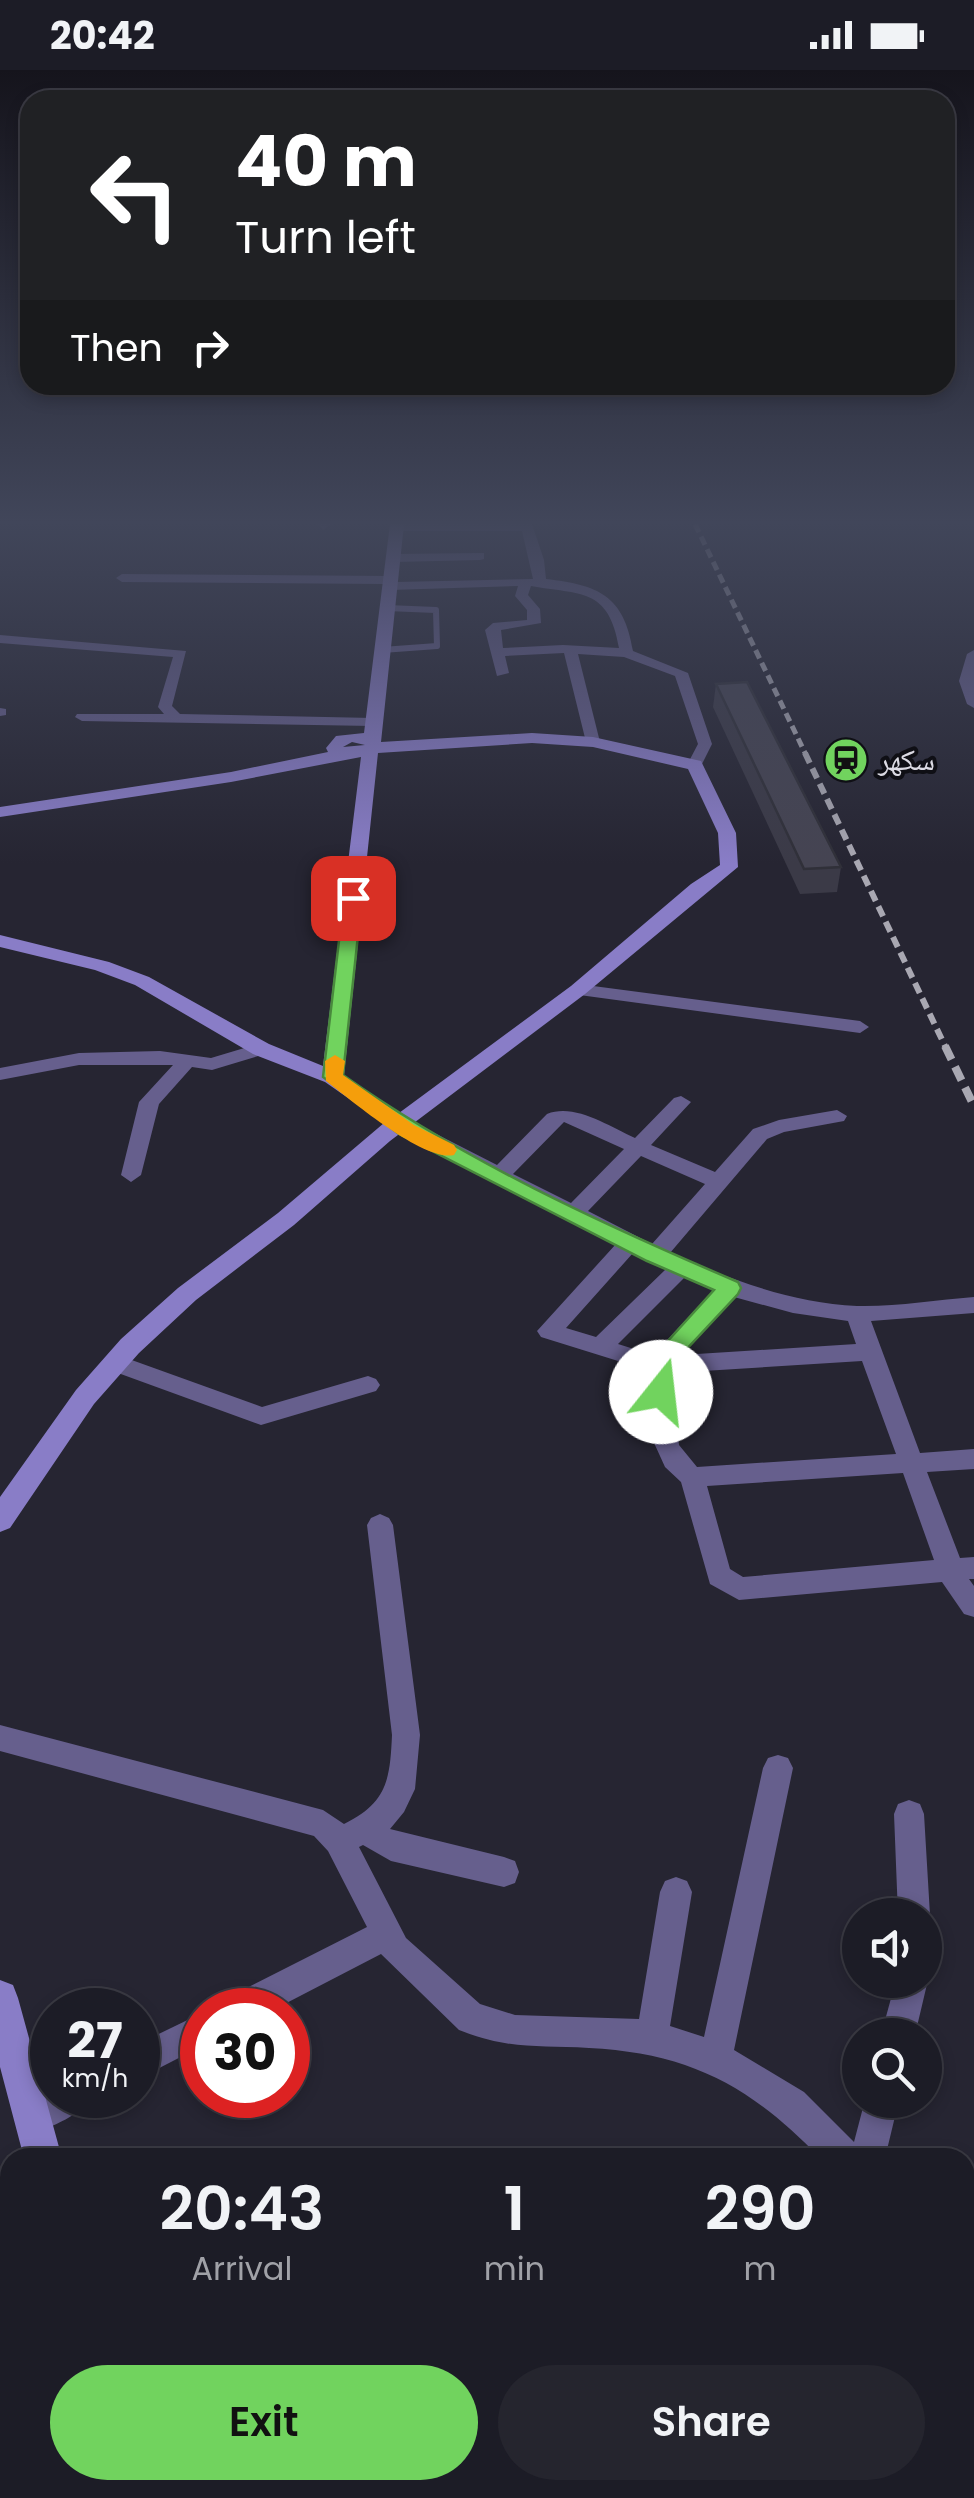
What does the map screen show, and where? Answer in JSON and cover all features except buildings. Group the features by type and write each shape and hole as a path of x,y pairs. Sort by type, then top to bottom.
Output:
{"street":[{"path":"333,1077 384,637"},
{"path":"496,637 502,673"},
{"path":"622,637 626,653"},
{"path":"0,638 181,654 164,707 176,718"},
{"path":"499,652 626,653 681,673 705,744 695,765"},
{"path":"571,652 593,742"},
{"path":"974,654 966,680 974,704"},
{"path":"82,717 373,722"},
{"path":"0,812 231,777 342,754 334,748 338,740 359,737 371,746 532,738 593,742 695,765"},
{"path":"0,1520 85,1398 115,1363 187,1294 286,1219 400,1124 578,990 729,866 727,834 695,765"},
{"path":"0,941 102,966 142,982 261,1049 333,1077 400,1124 499,1176 630,1243 730,1288 793,1305 857,1314 974,1305"},
{"path":"578,990 860,1028"},
{"path":"0,1074 80,1059 160,1057 212,1064 261,1049"},
{"path":"132,1174 149,1102 187,1060"},
{"path":"574,1214 681,1102"},
{"path":"499,1176 554,1119 564,1115 720,1182"},
{"path":"655,1255 760,1134 779,1126 837,1116"},
{"path":"630,1243 549,1331 658,1365 870,1352"},
{"path":"601,1346 682,1267"},
{"path":"730,1288 658,1365 667,1445 674,1460 692,1477 719,1576 738,1589 962,1569"},
{"path":"857,1314 909,1464 962,1569 974,1606"},
{"path":"115,1363 261,1416 368,1385"},
{"path":"692,1477 974,1460"},
{"path":"353,1836 394,1810 406,1766 406,1735 380,1526"},
{"path":"0,1738 323,1824 353,1836 504,1872"},
{"path":"716,2058 778,1768"},
{"path":"908,1814 913,1898"},
{"path":"353,1836 396,1949 471,2018 515,2032 587,2031 652,2037 716,2058 792,2104 835,2148"},
{"path":"652,2037 676,1892"},
{"path":"281,1988 388,1934"},
{"path":"0,1998 30,2110"},
{"path":"32,2118 40,2148"},
{"path":"870,2148 877,2118"}],"lane":[{"path":"382,650 437,646 437,637"}],"railway":[{"path":"749,637 806,755"},
{"path":"805,753 946,1048"},
{"path":"945,1046 974,1106"}],"slow traffic":[{"path":"335,1061 333,1077 354,1088 407,1130 447,1150"}],"place":[{"name":"سكهر","path":"846,760"}],"route":[{"path":"353,898 333,1077 354,1088 407,1130 655,1255 730,1288 658,1365 661,1392"}]}
